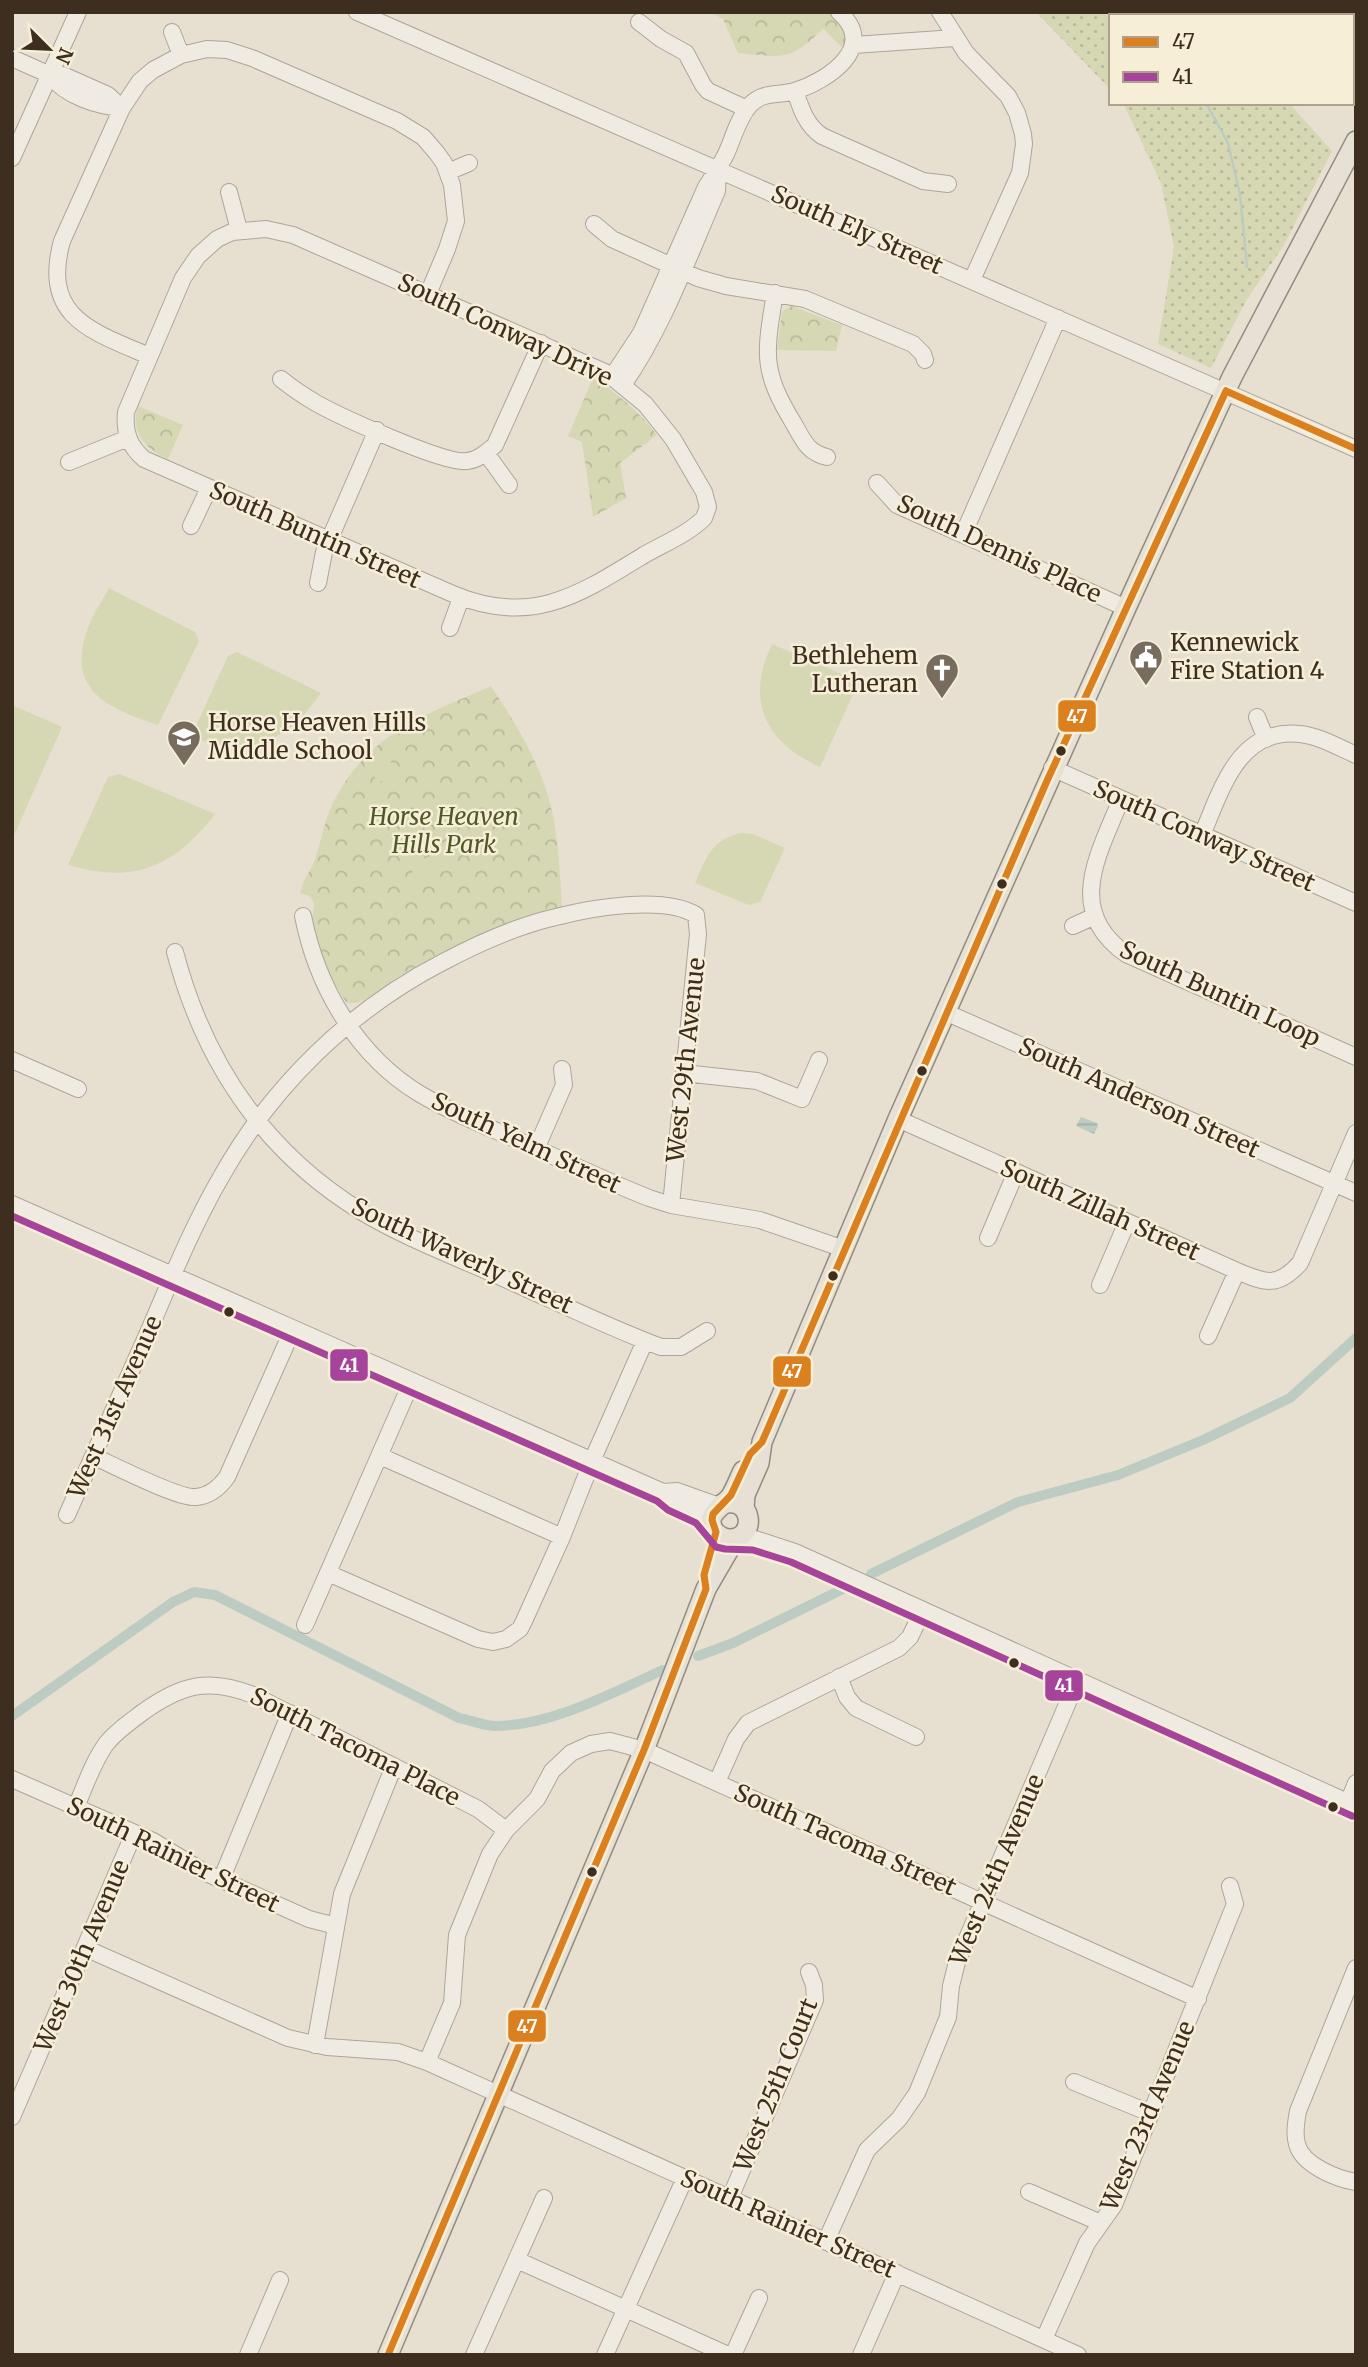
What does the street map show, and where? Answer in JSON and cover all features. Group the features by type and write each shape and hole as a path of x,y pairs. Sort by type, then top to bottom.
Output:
{"main road":[{"path":"388,2355 644,1751 706,1589 704,1575 713,1549 725,1534 747,1530 745,1495 759,1463 762,1441 898,1119 1052,768 1226,391 1356,141"},
{"path":"725,1534 713,1514 732,1495 750,1454 762,1441"},
{"path":"720,1505 736,1503 746,1513"}],"street":[{"path":"12,158 78,12"},
{"name":"South Ely Street","path":"357,12 394,20 718,169 1356,449"},
{"path":"618,381 652,341 676,268 717,191 718,169 747,109 765,95 795,91 820,79 847,59 854,45 853,30 849,21 839,12"},
{"path":"940,12 956,38 1008,96 1017,113 1024,144 1020,173 972,280"},
{"path":"639,22 661,39 686,52 708,91 747,109"},
{"path":"172,32 181,55"},
{"path":"854,45 956,38"},
{"path":"149,356 86,327 65,306 57,283 57,258 62,241 122,108 140,81 153,70 181,55 207,49 239,53 358,111 397,121 423,137 448,172 455,197 456,220 447,249 422,296"},
{"path":"12,58 50,75 58,86 103,107 122,108"},
{"path":"795,91 806,119 822,136 923,181 948,184"},
{"path":"448,172 470,163"},
{"path":"69,462 128,439 126,412 190,265 206,247 239,230 229,192"},
{"path":"594,224 612,239 712,283 806,299 820,304 913,344 925,360"},
{"name":"South Conway Drive","path":"239,230 267,229 293,235 422,296 541,343 618,381 645,404 673,439 704,492 707,500 706,513"},
{"path":"775,293 767,348 774,390 809,450 827,457"},
{"path":"963,535 1058,318"},
{"path":"281,379 320,405 452,461 466,461 486,453 501,434 541,343"},
{"path":"318,583 328,540 377,430"},
{"name":"South Buntin Street","path":"128,439 144,459 461,598 495,606 546,605 577,595 696,524 706,513"},
{"path":"486,453 509,485"},
{"name":"South Dennis Place","path":"877,483 897,505 1125,608"},
{"path":"191,526 209,488"},
{"path":"450,628 461,598"},
{"path":"1257,717 1266,739"},
{"path":"1202,835 1231,768 1241,756 1266,739 1285,734 1300,734 1356,755"},
{"name":"South Conway Street","path":"1052,768 1356,903"},
{"name":"South Buntin Loop","path":"1121,799 1091,875 1091,898 1095,916 1112,944 1126,954 1356,1057"},
{"name":"West 29th Avenue","path":"348,1024 426,970 524,926 570,914 632,905 688,910 696,915 698,934 671,1205"},
{"name":"South Yelm Street","path":"303,916 316,967 348,1024 381,1063 418,1093 448,1109 642,1195 671,1205 760,1220 844,1249"},
{"path":"1073,926 1095,916"},
{"name":"South Waverly Street","path":"175,952 190,1002 213,1055 257,1121 303,1169 341,1199 404,1234 661,1347 681,1347 708,1331"},
{"name":"South Anderson Street","path":"945,1012 1356,1193"},
{"name":"West 31st Avenue","path":"67,1515 173,1276 221,1176 257,1121 301,1069 348,1024"},
{"path":"12,1060 78,1089"},
{"path":"684,1073 757,1081 802,1099 819,1060"},
{"path":"536,1149 564,1085 562,1069"},
{"name":"South Zillah Street","path":"898,1119 1263,1281 1272,1282 1291,1273 1300,1262 1334,1183"},
{"path":"1334,1183 1356,1133"},
{"path":"988,1238 1016,1172"},
{"path":"12,1204 663,1492 673,1501 702,1515 725,1534 755,1539 794,1552 1352,1805 1356,1783"},
{"path":"1100,1285 1127,1222"},
{"path":"1208,1336 1237,1271"},
{"path":"93,1456 181,1495 198,1497 214,1491 227,1477 293,1329"},
{"path":"328,1573 478,1639 493,1642 506,1639 520,1629 645,1341"},
{"path":"305,1625 412,1381"},
{"path":"380,1456 562,1537"},
{"path":"663,1492 677,1491 720,1505"},
{"path":"746,1513 763,1530 794,1552"},
{"path":"717,1782 736,1739 748,1723 899,1648 910,1637 923,1610"},
{"path":"839,1677 847,1697 856,1708 916,1737"},
{"name":"West 24th Avenue","path":"826,2241 867,2150 898,2119 917,2093 944,2029 957,1962 1077,1681"},
{"name":"South Tacoma Place","path":"76,1807 95,1763 114,1735 157,1703 180,1690 224,1685 253,1695 478,1808 506,1830"},
{"path":"221,1880 290,1713"},
{"path":"427,2062 452,2003 457,1935 490,1854 506,1830 537,1799 552,1771 571,1753 591,1744 610,1741 644,1751"},
{"name":"South Tacoma Street","path":"644,1751 1198,1999"},
{"path":"315,2045 345,1884 394,1766"},
{"name":"South Rainier Street","path":"14,1785 76,1807 169,1849 221,1880 309,1919 336,1926"},
{"name":"West 30th Avenue","path":"12,2117 134,1833"},
{"name":"West 23rd Avenue","path":"1044,2339 1087,2243 1114,2205 1235,1904 1230,1886"},
{"name":"South Rainier Street","path":"85,1948 274,2033 315,2045 398,2052 427,2062 1078,2355"},
{"path":"1356,1968 1298,2111 1295,2131 1297,2146 1312,2163 1356,2182"},
{"name":"West 25th Court","path":"730,2198 815,2000 814,1985 809,1972"},
{"path":"1074,2082 1150,2113"},
{"path":"605,2355 685,2178"},
{"path":"1029,2192 1101,2223"},
{"path":"474,2355 544,2198"},
{"path":"517,2260 731,2355 759,2298"},
{"path":"861,2355 897,2273"},
{"path":"248,2355 280,2280"}],"green space":[{"path":"710,12 830,12 837,16 847,30 846,51 823,29 802,47 785,55 738,53 723,19"},
{"path":"1036,12 1193,12 1194,14 1109,14 1109,88"},
{"path":"1124,105 1291,105 1332,151 1284,245 1247,299 1211,368 1158,344 1174,247 1161,183"},
{"path":"791,306 842,325 836,351 777,350 782,312"},
{"path":"593,378 628,404 657,435 620,463 626,498 593,517 582,442 568,436"},
{"path":"138,406 183,425 168,459 146,445 141,438 136,424"},
{"path":"109,588 195,632 199,641 158,725 125,713 99,697 89,686 83,673 85,637"},
{"path":"772,644 853,679 856,688 820,767 786,745 765,718 760,684"},
{"path":"237,652 321,693 297,724 259,747 229,749 191,737 228,656"},
{"name":"Horse Heaven Hills Park","path":"491,686 528,748 549,798 557,839 562,907 518,919 477,935 418,965 366,999 346,1002 329,973 316,941 312,919 314,902 309,896 300,893 332,805 350,775 366,756 384,741 424,716"},
{"path":"12,705 62,727 12,840"},
{"path":"389,758 397,773 378,783 370,767"},
{"path":"120,774 215,814 184,847 150,867 113,873 68,865 108,777"},
{"path":"741,833 753,834 785,848 760,902 749,905 695,883 716,845"},
{"path":"438,834 452,867 437,874 423,840"},
{"path":"418,843 432,876 417,883 403,849"}],"shaded area":[{"path":"1081,1117 1097,1123 1094,1134 1076,1126"}],"waterway":[{"path":"1207,105 1228,143 1240,194 1247,267"},
{"path":"871,1574 1018,1502 1118,1475 1203,1440 1290,1398 1356,1338"},
{"path":"698,1656 733,1643 843,1589"},
{"path":"12,1716 173,1602 194,1592 215,1595 459,1718 487,1725 518,1724 561,1714 663,1670"}],"transit line":[{"name":"47","path":"1226,391 1356,449"},
{"name":"47","path":"388,2355 644,1750 706,1589 704,1575 716,1532 713,1514 731,1495 750,1454 762,1442 1046,783 1226,391"},
{"name":"41","path":"12,1216 657,1501 668,1510 696,1523 716,1547 753,1550 791,1562 1352,1816"}],"place":[{"name":"Kennewick Fire Station 4","path":"1146,687"},
{"name":"Bethlehem Lutheran","path":"942,700"},
{"name":"Horse Heaven Hills Middle School","path":"184,767"}]}
